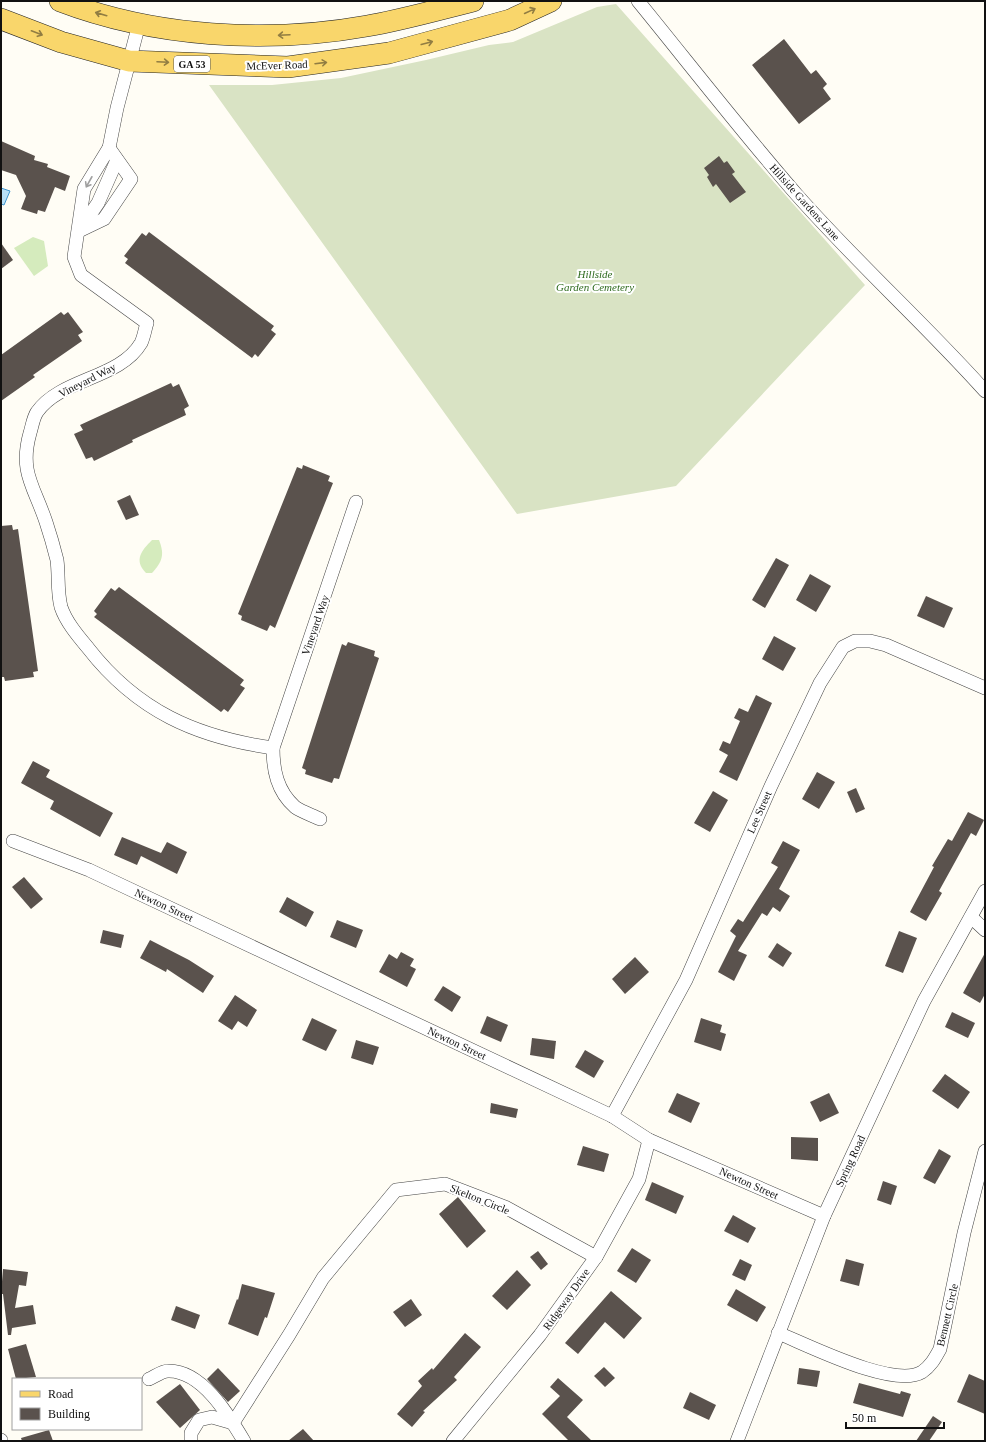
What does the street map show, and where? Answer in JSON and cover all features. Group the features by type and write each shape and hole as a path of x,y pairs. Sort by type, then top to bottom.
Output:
{"main road":[{"path":"60,1 139,24 213,35 285,35 365,26 473,1"},
{"name":"McEver Road","path":"1,19 61,42 129,61 288,67 389,53 510,20 551,1"}],"street":[{"name":"Hillside Gardens Lane","path":"638,1 798,195 985,391"},
{"name":"Vineyard Way","path":"139,24 109,148 84,189 74,257 81,275 147,322 142,342 132,356 51,398 36,413 26,450 28,476 45,520 57,560 61,607 75,632 106,671 159,712 201,732 237,743 273,748"},
{"path":"79,231 104,219 131,179 109,148"},
{"path":"79,231 98,203 117,160"},
{"name":"Vineyard Way","path":"320,819 296,807 280,788 273,767 273,748 356,502"},
{"name":"Lee Street","path":"612,1116 686,980 771,786 820,683 843,647 855,641 870,641 886,645 985,688"},
{"name":"Newton Street","path":"13,841 89,870 612,1116 649,1140 824,1216"},
{"name":"Spring Road","path":"737,1441 824,1216 924,1001 985,891"},
{"path":"971,917 985,930"},
{"name":"Ridgeway Drive","path":"453,1441 540,1335 596,1256 638,1179 649,1140"},
{"name":"Bennett Circle","path":"778,1333 835,1357 885,1375 904,1377 921,1373 933,1363 940,1349 964,1233 985,1151"},
{"name":"Skelton Circle","path":"233,1423 323,1278 396,1190 445,1184 505,1207 596,1256"},
{"path":"148,1379 167,1371 182,1372 210,1392 233,1423 244,1441"},
{"path":"191,1441 191,1433 199,1420 212,1417 233,1423"}],"green space":[{"name":"Hillside Garden Cemetery","path":"616,4 865,285 676,486 517,514 209,85 272,85 341,78 489,45 513,42 597,7"},
{"path":"33,237 44,241 48,266 34,276 14,248"},
{"path":"152,540 159,540 162,550 162,558 152,573 146,573 140,564 140,555"}],"water":[{"path":"1,188 10,191 4,205 1,204"}],"building":[{"path":"784,39 811,74 816,70 827,84 823,88 831,99 799,124 752,65"},
{"path":"1,141 35,156 34,160 48,164 47,167 70,176 65,191 55,187 45,212 38,210 37,214 21,209 26,196 16,175 1,170"},
{"path":"719,156 724,163 727,161 735,172 732,174 746,192 730,203 716,184 713,187 707,177 709,175 704,168"},
{"path":"149,232 274,326 271,330 276,334 258,357 255,354 252,358 125,263 128,259 124,256 142,233 146,236"},
{"path":"1,243 13,260 1,269"},
{"path":"61,312 64,315 68,312 83,332 78,335 82,341 33,375 35,377 1,401 1,355"},
{"path":"171,383 173,387 179,384 189,406 184,409 186,415 132,440 133,442 94,461 92,457 86,459 74,434 83,430 80,425"},
{"path":"303,465 330,476 328,481 333,483 275,628 270,625 267,631 241,620 242,616 238,614 297,467 302,469"},
{"path":"130,495 139,515 126,520 117,501"},
{"path":"12,525 13,530 18,529 38,671 33,672 34,677 5,681 4,677 1,677 1,526"},
{"path":"776,558 789,565 765,608 752,600"},
{"path":"810,574 831,586 816,612 796,600"},
{"path":"119,587 244,680 240,685 245,688 228,712 224,709 221,712 94,617 97,614 94,611 111,588 115,591"},
{"path":"926,596 953,608 944,628 917,616"},
{"path":"774,636 796,648 783,671 762,659"},
{"path":"348,642 375,651 374,656 379,658 339,779 334,778 332,783 305,774 306,770 302,768 342,644 346,646"},
{"path":"756,695 772,703 737,781 719,772 728,755 719,750 723,741 730,744 740,721 734,718 739,708 748,712"},
{"path":"33,761 50,770 46,777 113,813 100,837 50,809 54,801 21,783"},
{"path":"817,772 835,782 819,809 802,799"},
{"path":"856,788 865,809 856,813 847,792"},
{"path":"713,791 728,800 710,832 694,823"},
{"path":"968,812 984,820 976,836 971,833 939,891 942,893 926,921 910,912 934,867 932,866 948,839 952,841"},
{"path":"122,837 161,853 167,842 187,852 177,874 141,856 137,865 114,855"},
{"path":"783,841 800,850 779,889 790,896 780,912 773,907 767,916 762,913 738,951 747,955 734,981 718,972 736,936 730,931 738,919 743,922 778,867 771,863"},
{"path":"24,877 43,899 31,909 12,887"},
{"path":"287,897 314,912 306,927 279,912"},
{"path":"337,920 363,930 356,948 330,937"},
{"path":"103,930 124,935 121,948 100,943"},
{"path":"899,931 917,938 903,973 885,966"},
{"path":"150,940 189,960 214,976 203,993 167,969 166,972 140,958"},
{"path":"777,943 792,953 783,967 768,957"},
{"path":"401,952 414,959 410,966 416,969 407,987 379,972 389,954 397,959"},
{"path":"985,953 985,994 980,1003 963,993"},
{"path":"635,957 649,972 625,994 612,979"},
{"path":"443,986 461,997 452,1012 434,1000"},
{"path":"235,995 257,1010 247,1027 238,1021 232,1030 218,1021"},
{"path":"952,1012 975,1023 968,1038 945,1027"},
{"path":"487,1016 508,1025 501,1042 480,1033"},
{"path":"312,1018 337,1030 326,1051 302,1040"},
{"path":"701,1018 722,1025 720,1032 726,1034 721,1051 694,1042"},
{"path":"532,1038 556,1041 554,1059 530,1055"},
{"path":"356,1040 379,1047 373,1065 351,1058"},
{"path":"585,1050 604,1061 594,1078 575,1067"},
{"path":"945,1074 970,1092 958,1109 932,1091"},
{"path":"677,1093 700,1103 691,1123 668,1112"},
{"path":"829,1093 839,1113 820,1122 810,1102"},
{"path":"491,1103 518,1109 516,1118 490,1113"},
{"path":"791,1137 818,1138 818,1161 791,1159"},
{"path":"583,1146 609,1154 604,1172 577,1165"},
{"path":"939,1149 951,1156 935,1184 923,1178"},
{"path":"883,1181 897,1186 891,1205 877,1200"},
{"path":"652,1182 684,1196 676,1214 645,1200"},
{"path":"458,1197 486,1231 467,1248 439,1214"},
{"path":"733,1215 756,1228 748,1243 724,1231"},
{"path":"632,1248 651,1260 636,1283 617,1271"},
{"path":"538,1251 548,1264 541,1270 530,1257"},
{"path":"740,1259 752,1265 745,1281 732,1275"},
{"path":"846,1259 864,1264 859,1286 840,1281"},
{"path":"3,1269 28,1272 26,1286 19,1285 15,1308 33,1305 36,1324 12,1328 11,1335 8,1335 3,1294 1,1294"},
{"path":"517,1270 531,1285 507,1310 492,1296"},
{"path":"242,1284 275,1293 267,1318 265,1317 258,1336 228,1324 237,1299 238,1300"},
{"path":"736,1289 766,1307 757,1322 727,1305"},
{"path":"611,1291 642,1318 624,1339 605,1322 578,1354 565,1343"},
{"path":"411,1299 422,1315 405,1327 393,1312"},
{"path":"176,1306 200,1315 195,1329 171,1320"},
{"path":"465,1333 481,1347 454,1377 457,1380 423,1411 425,1412 412,1427 397,1414 422,1386 418,1381 432,1368 433,1370"},
{"path":"26,1344 36,1377 16,1378 8,1349"},
{"path":"604,1367 615,1378 605,1387 594,1376"},
{"path":"218,1368 240,1391 228,1402 207,1379"},
{"path":"799,1368 820,1371 817,1387 797,1384"},
{"path":"969,1374 985,1381 985,1414 957,1402"},
{"path":"558,1378 583,1400 567,1417 592,1441 569,1441 542,1414 560,1396 550,1387"},
{"path":"859,1383 900,1394 901,1391 911,1394 903,1417 853,1403"},
{"path":"180,1384 200,1410 180,1428 156,1402"},
{"path":"690,1392 716,1405 709,1420 683,1408"},
{"path":"933,1416 942,1422 929,1441 916,1441"},
{"path":"303,1429 314,1441 288,1441"},
{"path":"49,1430 53,1441 22,1441 21,1438"}]}
